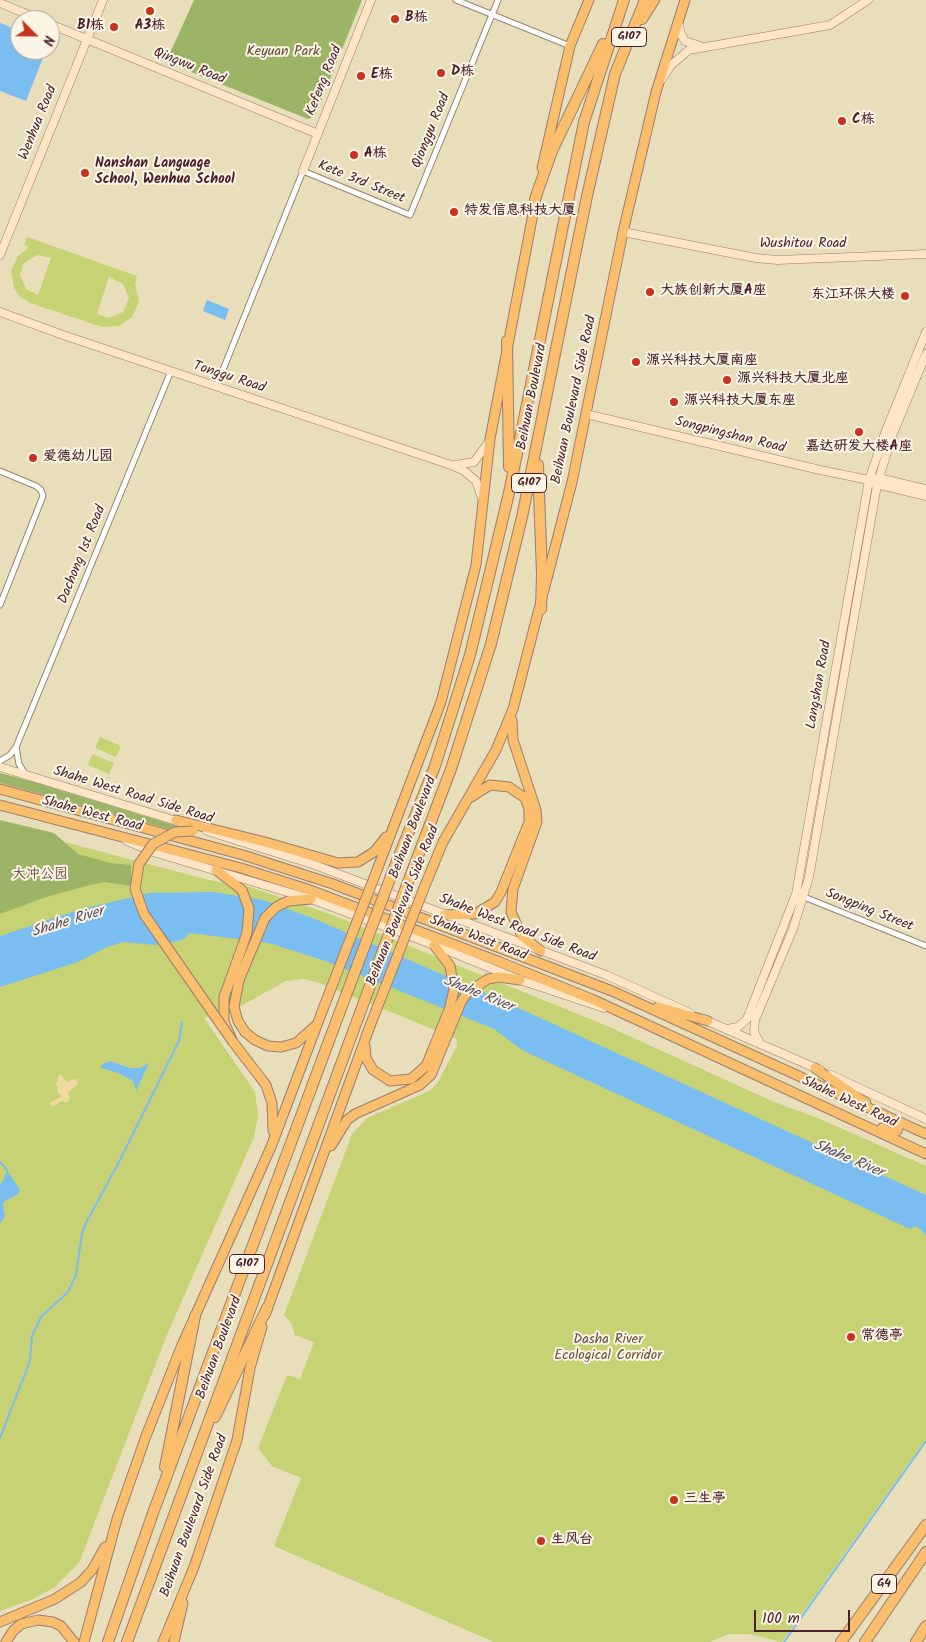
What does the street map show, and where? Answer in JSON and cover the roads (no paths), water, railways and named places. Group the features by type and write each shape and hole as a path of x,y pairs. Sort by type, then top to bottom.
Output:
{"highway":[{"path":"535,198 552,151 624,0"},
{"name":"Beihuan Boulevard","path":"108,1642 153,1513 453,711 483,603 509,493 584,122 624,0"},
{"name":"Beihuan Boulevard","path":"127,1642 459,745 491,644 522,517 587,196 615,74 644,0"},
{"path":"615,74 654,0"},
{"path":"507,341 509,493"},
{"path":"540,608 542,574 538,478 542,419"},
{"path":"185,1481 268,1308"},
{"path":"153,1513 168,1454 195,1316"},
{"name":"G4","path":"841,1642 926,1525"},
{"name":"G4","path":"866,1642 926,1552"},
{"path":"917,1642 926,1626"},
{"path":"917,1642 926,1631"}],"main road":[{"name":"Wenhua Road","path":"0,255 103,0"},
{"name":"Kefeng Road","path":"303,172 371,0"},
{"path":"0,1622 55,1599 81,1582 100,1557 117,1519 158,1405 195,1316 270,1147 427,742 453,660 476,565 484,513 490,439 535,198 570,46 589,0"},
{"name":"Beihuan Boulevard Side Road","path":"163,1642 194,1567 237,1440 250,1368 268,1308 370,1026 443,842 499,743 513,709 572,482 623,232 656,92 685,0"},
{"path":"656,92 671,64 689,50 755,40 830,25 868,0"},
{"path":"3,3 19,10"},
{"path":"678,22 685,41 702,47"},
{"name":"Qingwu Road","path":"60,28 318,134"},
{"name":"Wushitou Road","path":"623,232 756,258 777,260 926,254"},
{"name":"Tonggu Road","path":"0,312 216,387 451,465 463,470 476,481 480,488 484,513"},
{"name":"Langshan Road","path":"725,1029 738,1027 747,1019 796,894 869,480 884,433 926,332"},
{"name":"Langshan Road","path":"761,1044 754,1032 755,1020 804,896 878,482 892,436 926,354"},
{"name":"Songpingshan Road","path":"586,414 878,482 926,496"},
{"path":"451,465 474,462 484,451 490,439"},
{"name":"Songpingshan Road","path":"878,482 926,489"},
{"path":"513,709 513,740 536,810 513,890 511,912 515,925 526,941 541,951"},
{"name":"Shahe West Road Side Road","path":"0,768 176,820 312,864 626,984 926,1119"},
{"path":"444,915 466,916 484,910 497,899 532,828 527,803 518,791 509,787 495,784 486,786 478,791 462,807"},
{"name":"Shahe West Road","path":"0,789 243,855 313,877 634,1000 926,1134"},
{"name":"Shahe West Road","path":"0,804 241,868 307,889 515,968 626,1014 926,1154"},
{"path":"0,810 29,812"},
{"path":"176,820 265,842 338,864 358,862 374,852 394,824"},
{"path":"224,837 193,831 175,832 153,844 139,864 135,889 144,914 261,1078 270,1094 274,1123 270,1147"},
{"path":"109,834 153,852 311,900 434,945 520,980 626,1014"},
{"path":"216,870 237,884 246,896 250,918 247,933 224,997 224,1022 234,1042"},
{"path":"311,900 297,899 280,905 272,911 258,930 235,993 234,1007 241,1026 249,1036 261,1043 275,1047 290,1045 310,1032 323,1009"},
{"path":"319,1164 342,1127 355,1114 420,1085 431,1075 453,994 453,977 445,958 434,945"},
{"path":"370,1026 365,1049 366,1058 373,1070 383,1078 397,1082 411,1079 433,1062 464,996 482,982 499,977 520,980"},
{"path":"634,1000 708,1021"},
{"path":"815,1068 883,1115"},
{"path":"826,1107 851,1113 891,1132 899,1127 895,1120"},
{"path":"84,1642 117,1519"},
{"path":"174,1642 184,1589"},
{"path":"6,1642 13,1631 21,1624 30,1621 46,1620 60,1626 74,1642"}],"street":[{"path":"456,0 570,46"},
{"name":"Qiongyu Road","path":"410,215 498,0"},
{"path":"216,387 303,172"},
{"name":"Kete 3rd Street","path":"303,172 410,215"},
{"name":"Dachong 1st Road","path":"0,761 10,755 16,747 170,371"},
{"path":"0,471 36,486 41,490 43,496 0,605"},
{"path":"16,747 20,767 29,777"},
{"name":"Songping Street","path":"804,896 926,946"}],"water":[{"path":"0,23 10,27 10,60 42,60 26,101 0,91"},
{"path":"207,300 229,309 225,320 203,311"},
{"name":"Shahe River","path":"213,892 263,900 315,919 501,1000 926,1195 926,1235 916,1226 910,1229 522,1050 494,1029 328,962 269,943 190,933 182,940 156,945 123,942 107,947 78,962 0,987 0,936 78,910 149,893"},
{"path":"110,1061 130,1068 140,1068 149,1063 136,1091 133,1081 118,1073 101,1068 101,1065"},
{"path":"7,1170 20,1190 18,1194 4,1202 5,1217 0,1223 0,1184"}],"waterway":[{"path":"0,1438 30,1361 32,1336 41,1317 68,1292 76,1275 82,1233 87,1221 119,1162 179,1041 182,1022"},
{"path":"0,1162 7,1170"},
{"path":"784,1642 926,1441"}],"place":[{"name":"A3栋","path":"150,11"},
{"name":"B栋","path":"395,19"},
{"name":"B1栋","path":"114,27"},
{"name":"D栋","path":"441,73"},
{"name":"E栋","path":"361,76"},
{"name":"C栋","path":"842,121"},
{"name":"A栋","path":"354,155"},
{"name":"Nanshan Language School, Wenhua School","path":"85,173"},
{"name":"特发信息科技大厦","path":"454,212"},
{"name":"大族创新大厦A座","path":"650,292"},
{"name":"东江环保大楼","path":"905,296"},
{"name":"源兴科技大厦南座","path":"636,362"},
{"name":"源兴科技大厦北座","path":"727,380"},
{"name":"源兴科技大厦东座","path":"674,402"},
{"name":"嘉达研发大楼A座","path":"859,432"},
{"name":"爱德幼儿园","path":"33,458"},
{"name":"常德亭","path":"851,1337"},
{"name":"三生亭","path":"674,1500"},
{"name":"生风台","path":"541,1541"}],"park label":[{"name":"Keyuan Park","path":"283,53"},
{"name":"大冲公园","path":"40,876"},
{"name":"Dasha River Ecological Corridor","path":"608,1349"}]}
